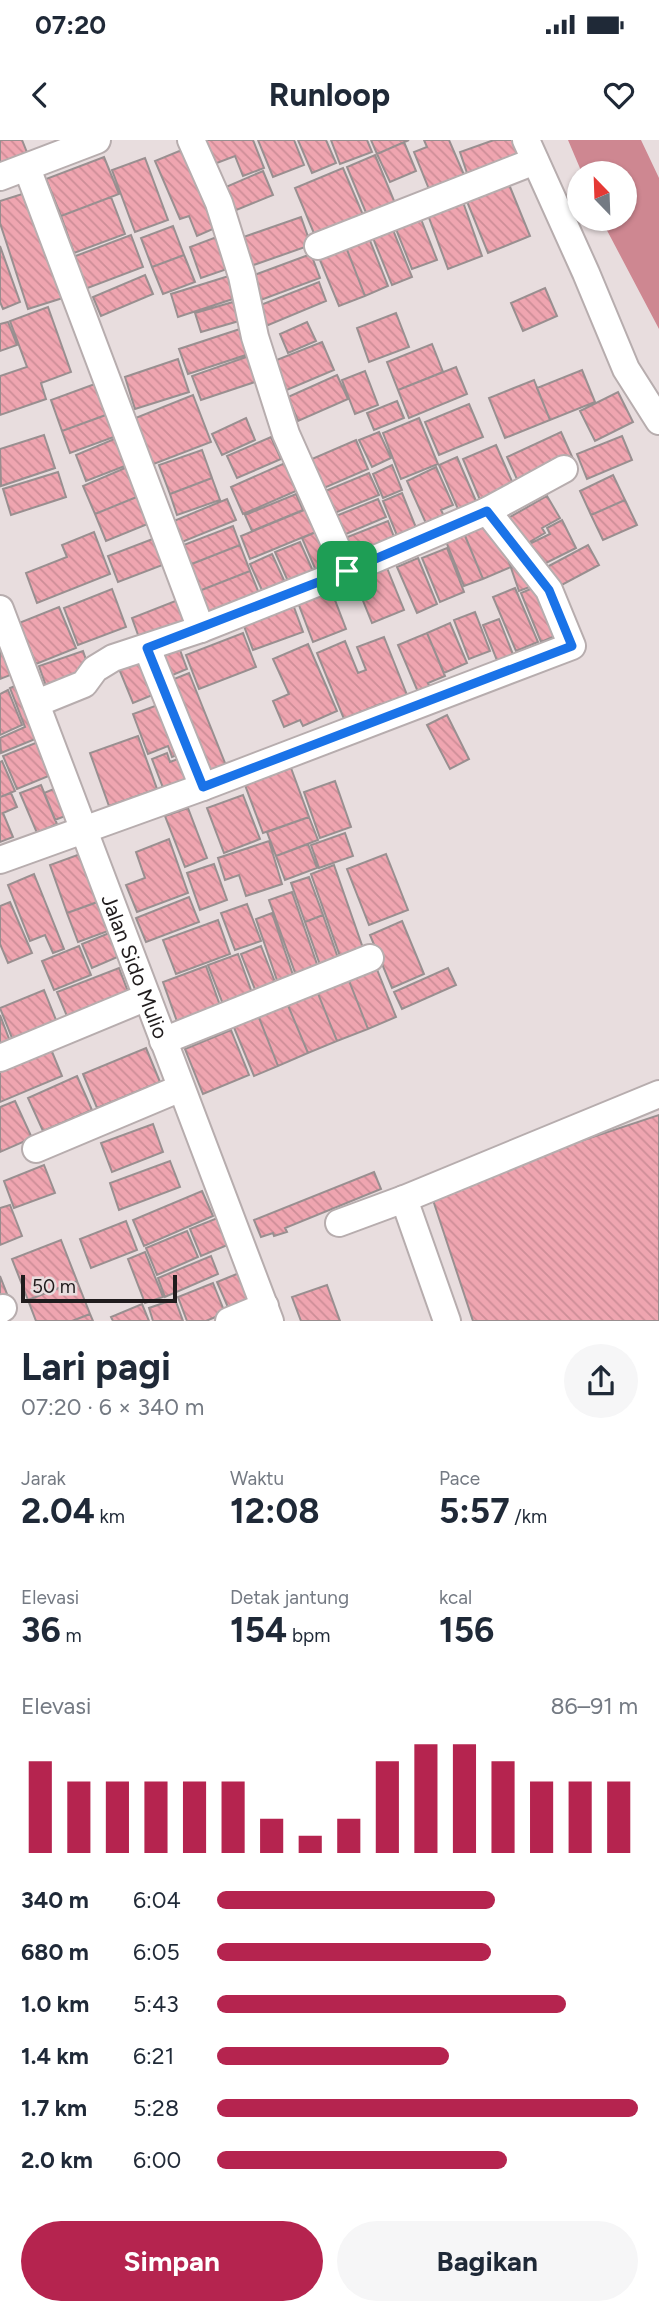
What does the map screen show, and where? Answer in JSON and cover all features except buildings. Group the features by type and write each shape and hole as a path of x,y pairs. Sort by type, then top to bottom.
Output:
{"street":[{"path":"0,177 97,140"},
{"path":"191,140 219,203 242,276 255,337 286,434 347,571"},
{"path":"318,246 531,150 626,369 659,421"},
{"path":"27,168 201,629"},
{"path":"37,703 84,684 102,663 201,629 347,571 487,511 564,469"},
{"path":"0,860 203,787 572,646 549,590 487,511"},
{"name":"Jalan Sido Mulio","path":"0,609 267,1314"},
{"path":"147,648 203,787"},
{"path":"163,1041 370,958"},
{"path":"0,1058 147,997"},
{"path":"36,1149 181,1088"},
{"path":"339,1223 659,1094"},
{"path":"404,1199 447,1321"},
{"path":"229,1321 267,1314"}],"shaded area":[{"path":"568,140 641,140 659,178 659,329 607,231 637,231 637,161 577,161"}],"route":[{"path":"487,511 549,590 572,646 203,787 147,648 347,571 487,511"}]}
